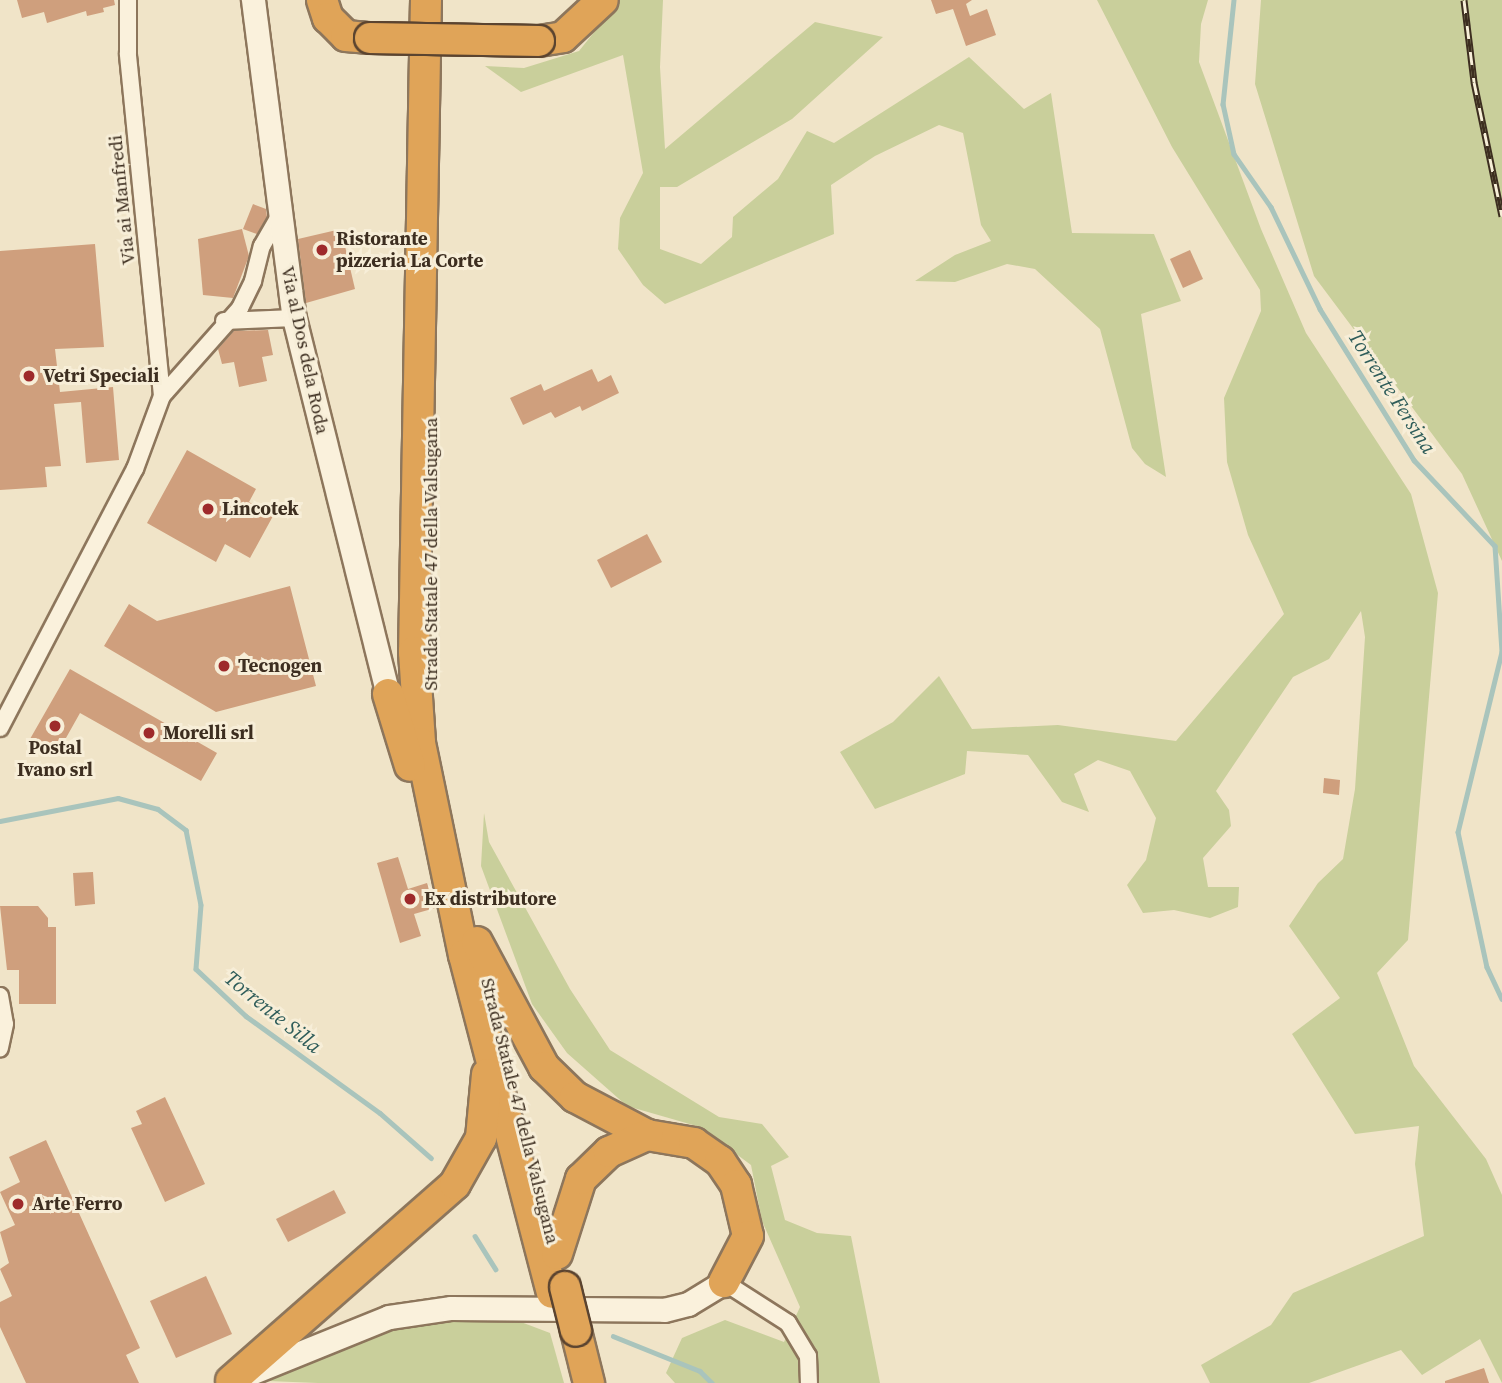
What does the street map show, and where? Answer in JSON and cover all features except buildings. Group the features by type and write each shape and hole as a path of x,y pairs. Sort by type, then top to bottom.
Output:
{"highway":[{"path":"322,0 328,18 346,36 539,41 563,37 603,0"},
{"name":"Strada Statale 47 della Valsugana","path":"436,5 414,652 420,743 440,849 489,1056 559,1290 569,1334 572,1383"},
{"name":"Strada Statale 47 della Valsugana","path":"436,5 428,655 443,796 477,942 557,1254 559,1290"},
{"path":"388,694 440,849"},
{"path":"477,942 544,1067 575,1097 647,1135 694,1143 720,1161 736,1185 748,1236 724,1282"},
{"path":"229,1382 455,1184 481,1138 489,1056"},
{"path":"557,1254 581,1179 609,1152 647,1135"},
{"name":"Strada Statale 47 della Valsugana","path":"569,1334 589,1383"}],"main road":[{"name":"Via al Dos dela Roda","path":"253,0 295,318 347,539 388,694"},
{"path":"229,1382 389,1317 451,1308 664,1310 688,1304 724,1282"}],"street":[{"name":"Via ai Manfredi","path":"128,0 128,53 162,396"},
{"name":"Via ai Manfredi","path":"0,728 135,469 162,396 224,321 240,308 253,281 262,246 281,213"},
{"path":"224,321 295,318"},
{"path":"0,996 5,1024 0,1048"},
{"path":"724,1282 788,1323 808,1356 809,1383"}],"green space":[{"path":"620,0 663,0 660,67 665,149 815,22 883,37 792,119 677,187 660,187 660,249 701,264 732,237 733,217 778,179 807,131 834,143 969,57 1024,109 1051,93 1072,233 1154,234 1181,301 1141,314 1166,477 1145,464 1132,448 1100,329 1035,269 1007,264 955,282 915,281 955,255 991,241 981,225 963,133 939,125 875,156 831,185 834,234 665,304 643,285 618,249 620,218 643,173 623,55 521,92 485,66 524,68 579,51"},
{"path":"1097,0 1208,0 1201,24 1199,62 1261,229 1306,333 1411,494 1438,593 1408,940 1377,973 1414,1066 1486,1159 1502,1195 1502,1383 1480,1339 1422,1375 1401,1350 1309,1383 1210,1383 1201,1365 1271,1325 1293,1293 1424,1236 1415,1164 1419,1126 1355,1134 1292,1034 1340,998 1289,926 1318,883 1343,859 1355,789 1365,637 1361,611 1329,659 1293,677 1216,791 1229,810 1231,826 1203,858 1208,887 1239,887 1238,907 1210,918 1174,910 1143,913 1127,885 1146,860 1156,818 1130,771 1098,760 1074,774 1089,812 1062,802 1028,755 967,751 965,774 875,809 840,752 893,722 939,676 972,729 1058,725 1176,741 1284,614 1248,535 1227,462 1224,398 1261,311 1260,290 1172,147"},
{"path":"1261,0 1502,0 1502,561 1462,474 1314,276 1255,84"},
{"path":"484,813 489,842 570,989 610,1050 719,1117 762,1124 789,1157 771,1166 785,1220 817,1233 851,1236 880,1383 675,1383 666,1373 682,1338 725,1320 784,1342 800,1307 762,1221 751,1165 700,1127 627,1106 567,1053 532,1004 481,866"},
{"path":"447,1318 513,1319 550,1333 564,1383 318,1383 268,1381 266,1377 395,1325"}],"waterway":[{"name":"Torrente Fersina","path":"1234,0 1223,104 1234,154 1271,207 1320,309 1414,460 1495,546 1502,652 1458,832 1487,967 1502,999"},
{"name":"Torrente Silla","path":"0,821 118,798 158,809 186,830 201,905 196,969 246,1016 380,1113 431,1158"},
{"name":"Torrente Silla","path":"475,1236 496,1269"},
{"name":"Torrente Silla","path":"613,1336 700,1371 712,1383"}],"railway":[{"path":"1464,0 1474,82 1502,216"}],"place":[{"name":"Ristorante pizzeria La Corte","path":"322,250"},
{"name":"Vetri Speciali","path":"29,376"},
{"name":"Lincotek","path":"208,509"},
{"name":"Tecnogen","path":"224,666"},
{"name":"Postal Ivano srl","path":"55,726"},
{"name":"Morelli srl","path":"149,733"},
{"name":"Ex distributore","path":"410,899"},
{"name":"Arte Ferro","path":"18,1204"}]}
